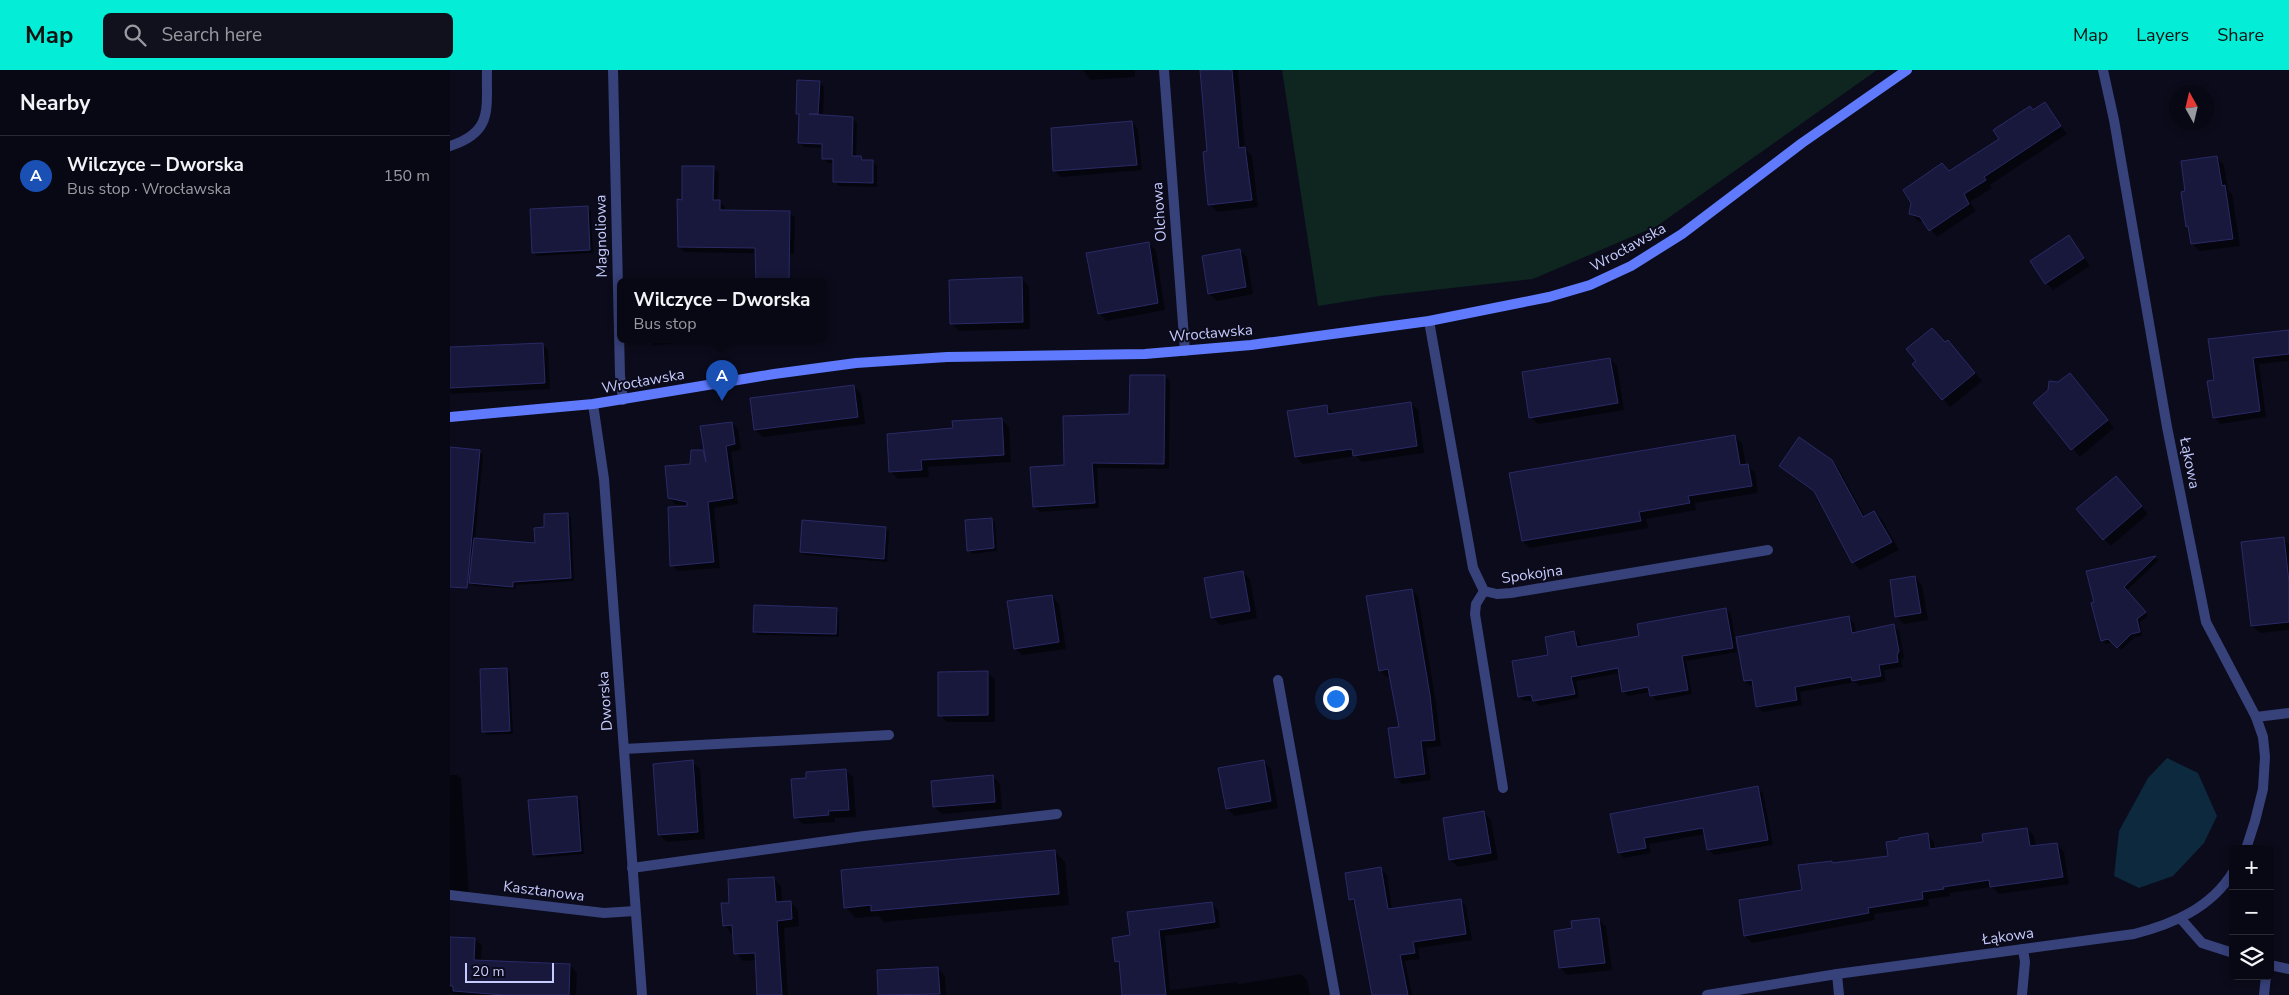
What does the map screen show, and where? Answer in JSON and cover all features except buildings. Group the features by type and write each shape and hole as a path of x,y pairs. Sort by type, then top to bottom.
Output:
{"street":[{"path":"450,146 471,137 481,126 488,103 487,70"},
{"name":"Magnoliowa","path":"614,70 617,280"},
{"name":"Olchowa","path":"1164,70 1185,351"},
{"name":"Wrocławska","path":"450,417 623,400 856,362 947,357 1076,356 1185,351 1251,345 1429,321 1549,297 1590,285 1631,266 1682,234 1802,143 1907,70"},
{"name":"Łąkowa","path":"2103,70 2114,120 2167,427 2206,622 2256,717 2263,736 2265,773 2255,821 2247,845"},
{"name":"Spokojna","path":"1429,321 1473,568 1484,591 1511,594 1768,550"},
{"name":"Magnoliowa","path":"619,343 623,400"},
{"name":"Dworska","path":"593,404 604,479 642,995"},
{"path":"1484,591 1476,604 1475,614 1503,788"},
{"path":"1278,680 1335,995"},
{"path":"2256,717 2289,713"},
{"path":"624,749 889,736"},
{"path":"632,868 864,836 1057,814"},
{"name":"Łąkowa","path":"1707,995 1837,974 2134,934 2181,919 2208,901 2224,886 2229,878"},
{"name":"Kasztanowa","path":"450,895 604,913 635,911"},
{"path":"2181,919 2202,943 2229,952"},
{"path":"2022,995 2023,949"},
{"path":"2274,965 2289,969"},
{"path":"1837,974 1839,995"},
{"path":"2264,995 2266,980"}],"green space":[{"path":"1282,70 1877,70 1657,226 1533,279 1380,296 1318,306"}],"water":[{"path":"2167,758 2198,773 2217,816 2204,843 2173,876 2139,888 2114,876 2119,831 2148,778"}],"place":[{"name":"Wilczyce – Dworska","path":"722,401"}]}
